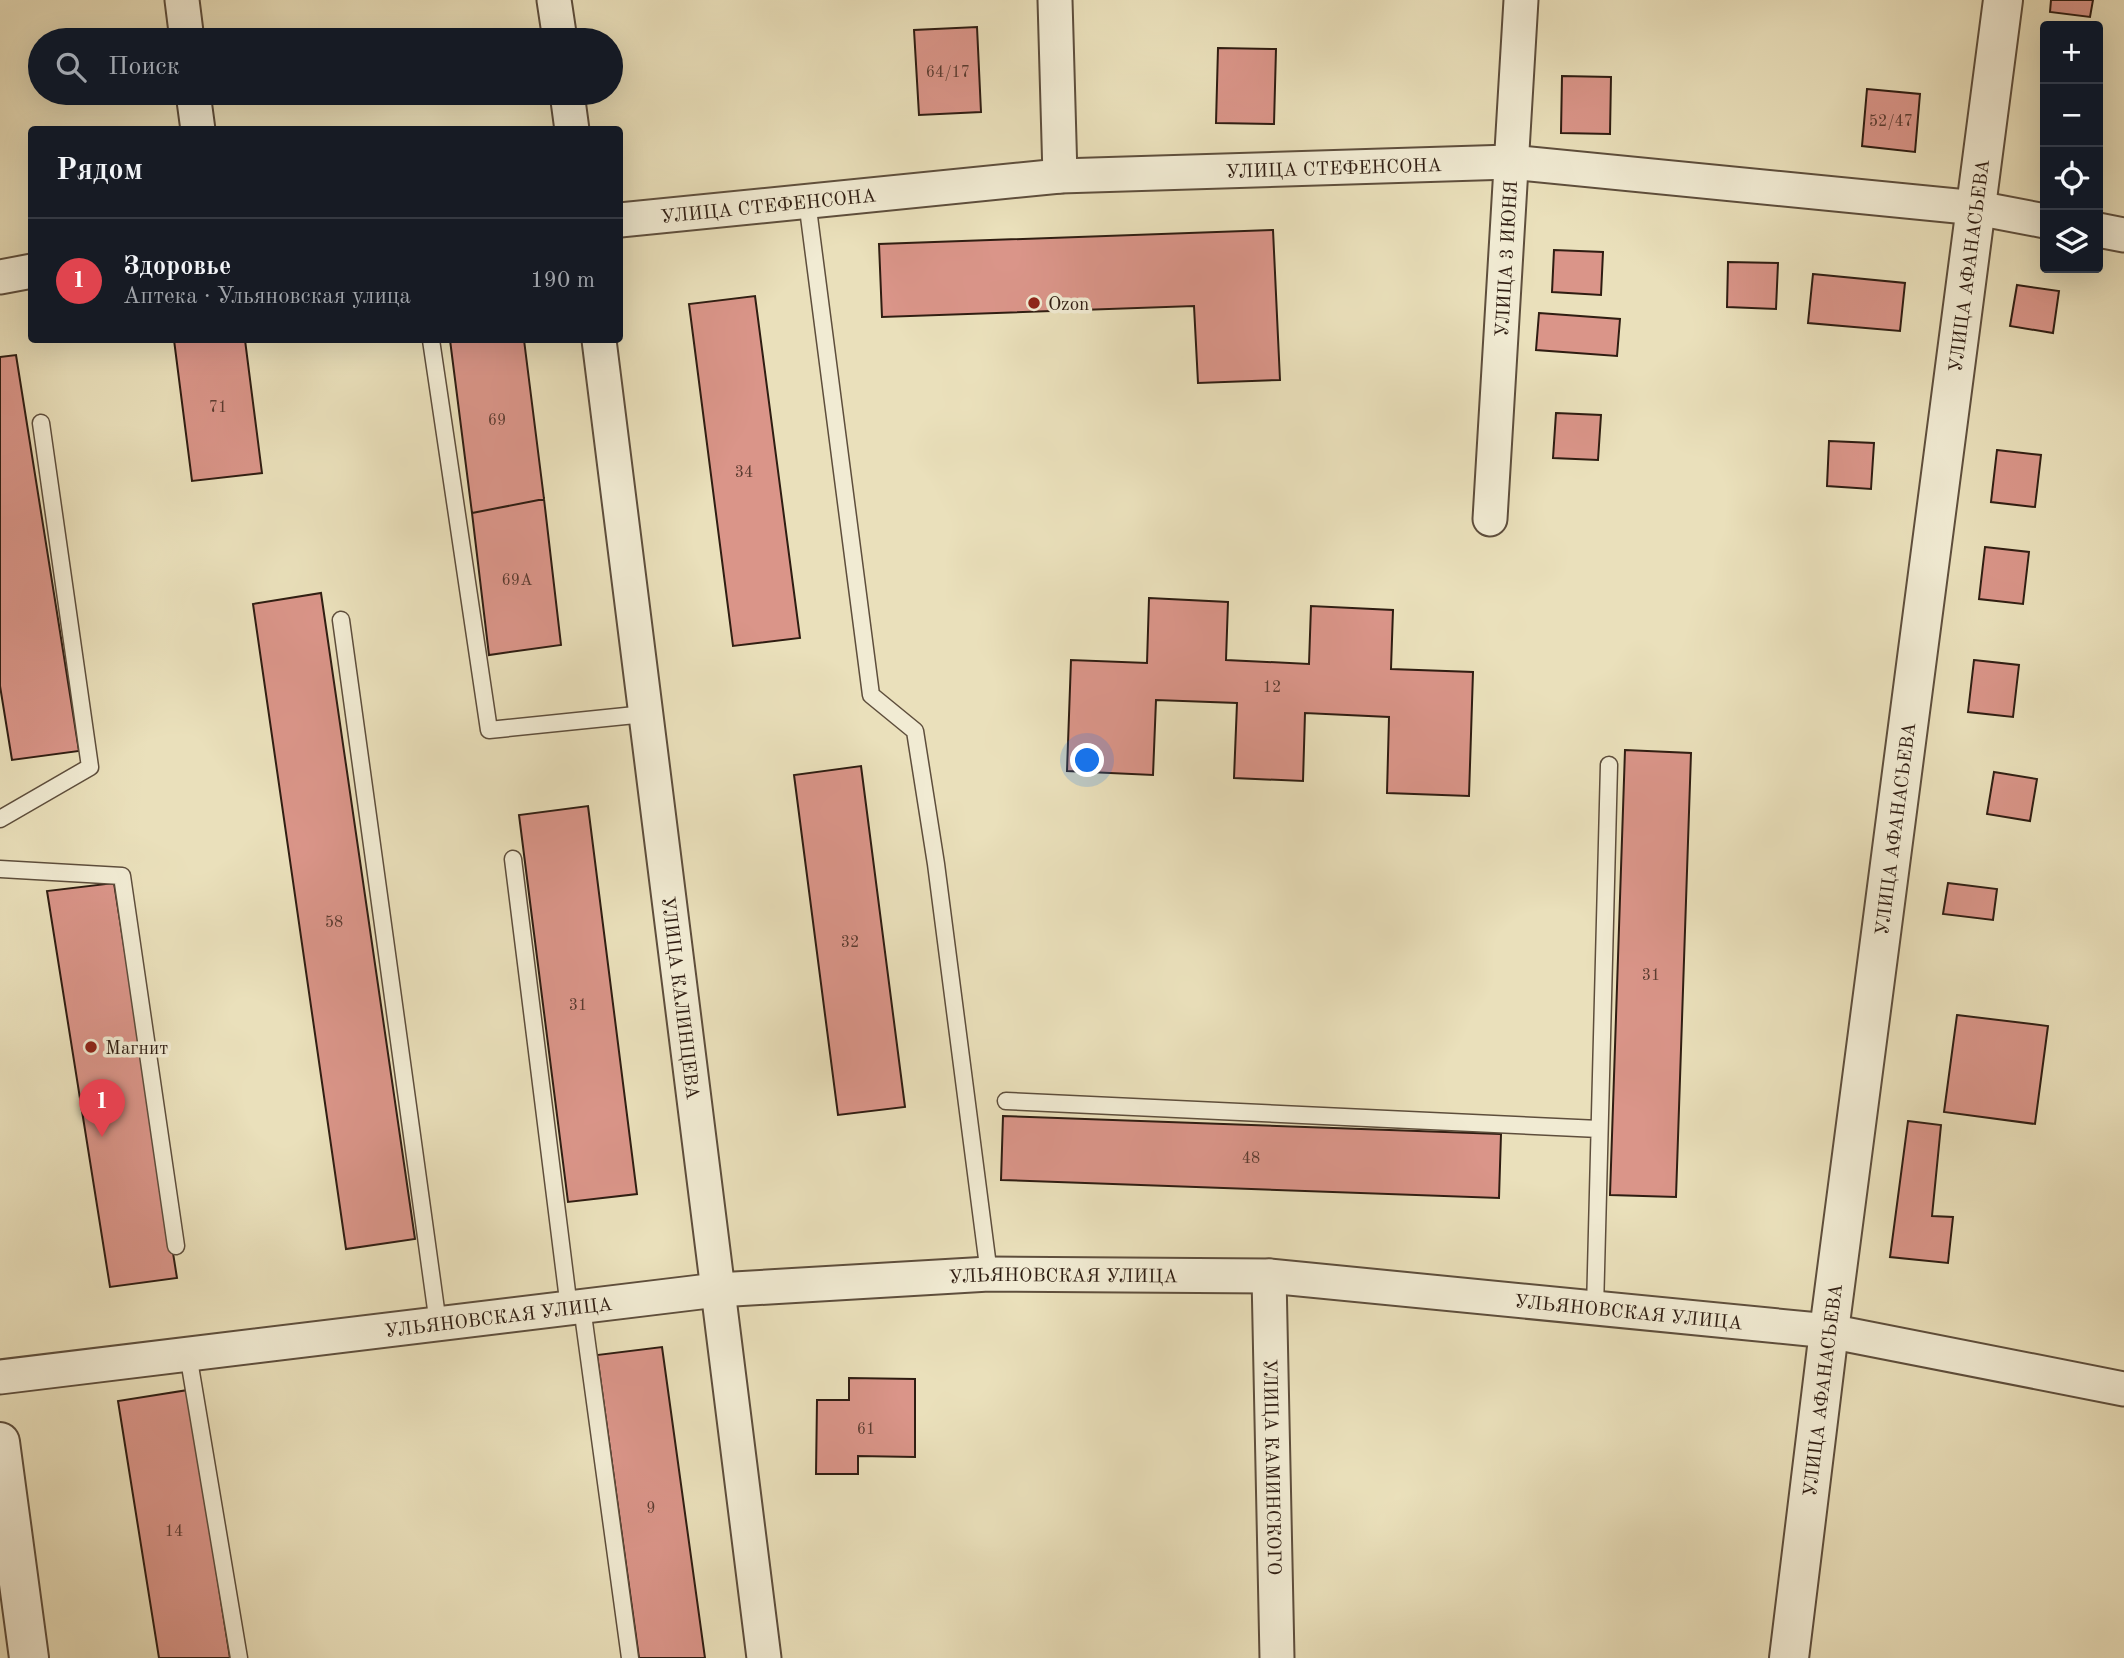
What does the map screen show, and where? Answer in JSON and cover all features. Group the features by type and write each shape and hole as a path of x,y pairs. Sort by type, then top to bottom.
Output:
{"street":[{"path":"182,0 186,28"},
{"path":"555,0 558,28"},
{"path":"1055,0 1060,176"},
{"name":"УЛИЦА 3 ИЮНЯ","path":"1490,519 1521,0"},
{"name":"УЛИЦА АФАНАСЬЕВА","path":"1789,1658 1829,1331 2003,0"},
{"path":"195,105 197,126"},
{"path":"569,105 571,126"},
{"name":"УЛИЦА СТЕФЕНСОНА","path":"623,220 1060,176 1510,162 1977,208 2040,219"},
{"path":"2103,231 2124,235"},
{"path":"0,277 28,272"},
{"name":"УЛИЦА КАЛИНЦЕВА","path":"599,343 764,1658"},
{"name":"УЛЬЯНОВСКАЯ УЛИЦА","path":"0,1377 717,1290 989,1275 1269,1276 1829,1331 2124,1389"},
{"name":"УЛИЦА КАМИНСКОГО","path":"1269,1276 1277,1658"},
{"path":"0,1442 30,1658"}],"lane":[{"path":"807,201 871,695 915,730 936,864 989,1275"},
{"path":"431,343 489,730 645,714"},
{"path":"0,819 90,767 41,423"},
{"path":"341,620 438,1324"},
{"path":"1595,1309 1609,765"},
{"path":"513,859 576,1307 630,1658"},
{"path":"0,869 122,876 176,1246"},
{"path":"1006,1101 1599,1129"},
{"path":"188,1354 239,1658"}],"building":[{"path":"2051,0 2093,0 2090,17 2050,12"},
{"path":"977,27 981,112 919,115 914,30"},
{"path":"1218,48 1276,49 1274,124 1216,123"},
{"path":"1562,76 1611,77 1610,134 1561,133"},
{"path":"1867,89 1920,94 1915,152 1862,146"},
{"path":"1273,230 1280,380 1198,383 1194,306 882,317 879,244"},
{"path":"1554,250 1603,252 1601,295 1552,292"},
{"path":"1728,262 1778,263 1776,309 1727,307"},
{"path":"1813,274 1905,283 1900,331 1808,323"},
{"path":"2017,285 2059,291 2053,333 2010,326"},
{"path":"755,296 800,638 733,646 689,304"},
{"path":"1539,313 1620,319 1617,356 1536,350"},
{"path":"174,343 245,343 262,473 192,481"},
{"path":"450,343 524,343 544,499 472,513"},
{"path":"16,355 79,751 12,760 0,686 0,357"},
{"path":"1556,413 1601,415 1598,460 1553,458"},
{"path":"1829,441 1874,443 1871,489 1827,486"},
{"path":"1997,450 2041,455 2035,507 1991,502"},
{"path":"544,499 561,645 489,655 472,513"},
{"path":"1985,547 2029,552 2023,604 1979,599"},
{"path":"321,593 415,1239 346,1249 253,604"},
{"path":"1149,598 1228,602 1226,660 1309,664 1311,606 1393,610 1391,669 1473,672 1469,796 1387,793 1389,717 1305,713 1303,781 1234,778 1237,703 1156,700 1153,775 1067,771 1071,660 1147,663"},
{"path":"1974,660 2019,665 2013,717 1968,712"},
{"path":"1625,750 1691,753 1676,1197 1610,1195"},
{"path":"861,766 905,1107 838,1115 794,775"},
{"path":"1994,772 2037,779 2030,821 1987,814"},
{"path":"588,806 637,1194 568,1202 519,815"},
{"path":"114,883 177,1278 110,1287 47,891"},
{"path":"1948,883 1997,889 1993,920 1943,914"},
{"path":"1957,1015 2048,1026 2035,1124 1944,1112"},
{"path":"1003,1116 1501,1134 1499,1198 1001,1180"},
{"path":"1908,1121 1941,1125 1932,1216 1953,1217 1948,1263 1890,1257"},
{"path":"662,1347 705,1658 639,1658 597,1355"},
{"path":"849,1378 915,1379 915,1457 858,1456 858,1474 816,1474 817,1400 849,1400"},
{"path":"188,1390 230,1658 159,1658 118,1401"}],"place":[{"name":"Ozon","path":"1034,303"},
{"name":"Магнит","path":"91,1047"},
{"name":"Здоровье","path":"102,1137"}]}
